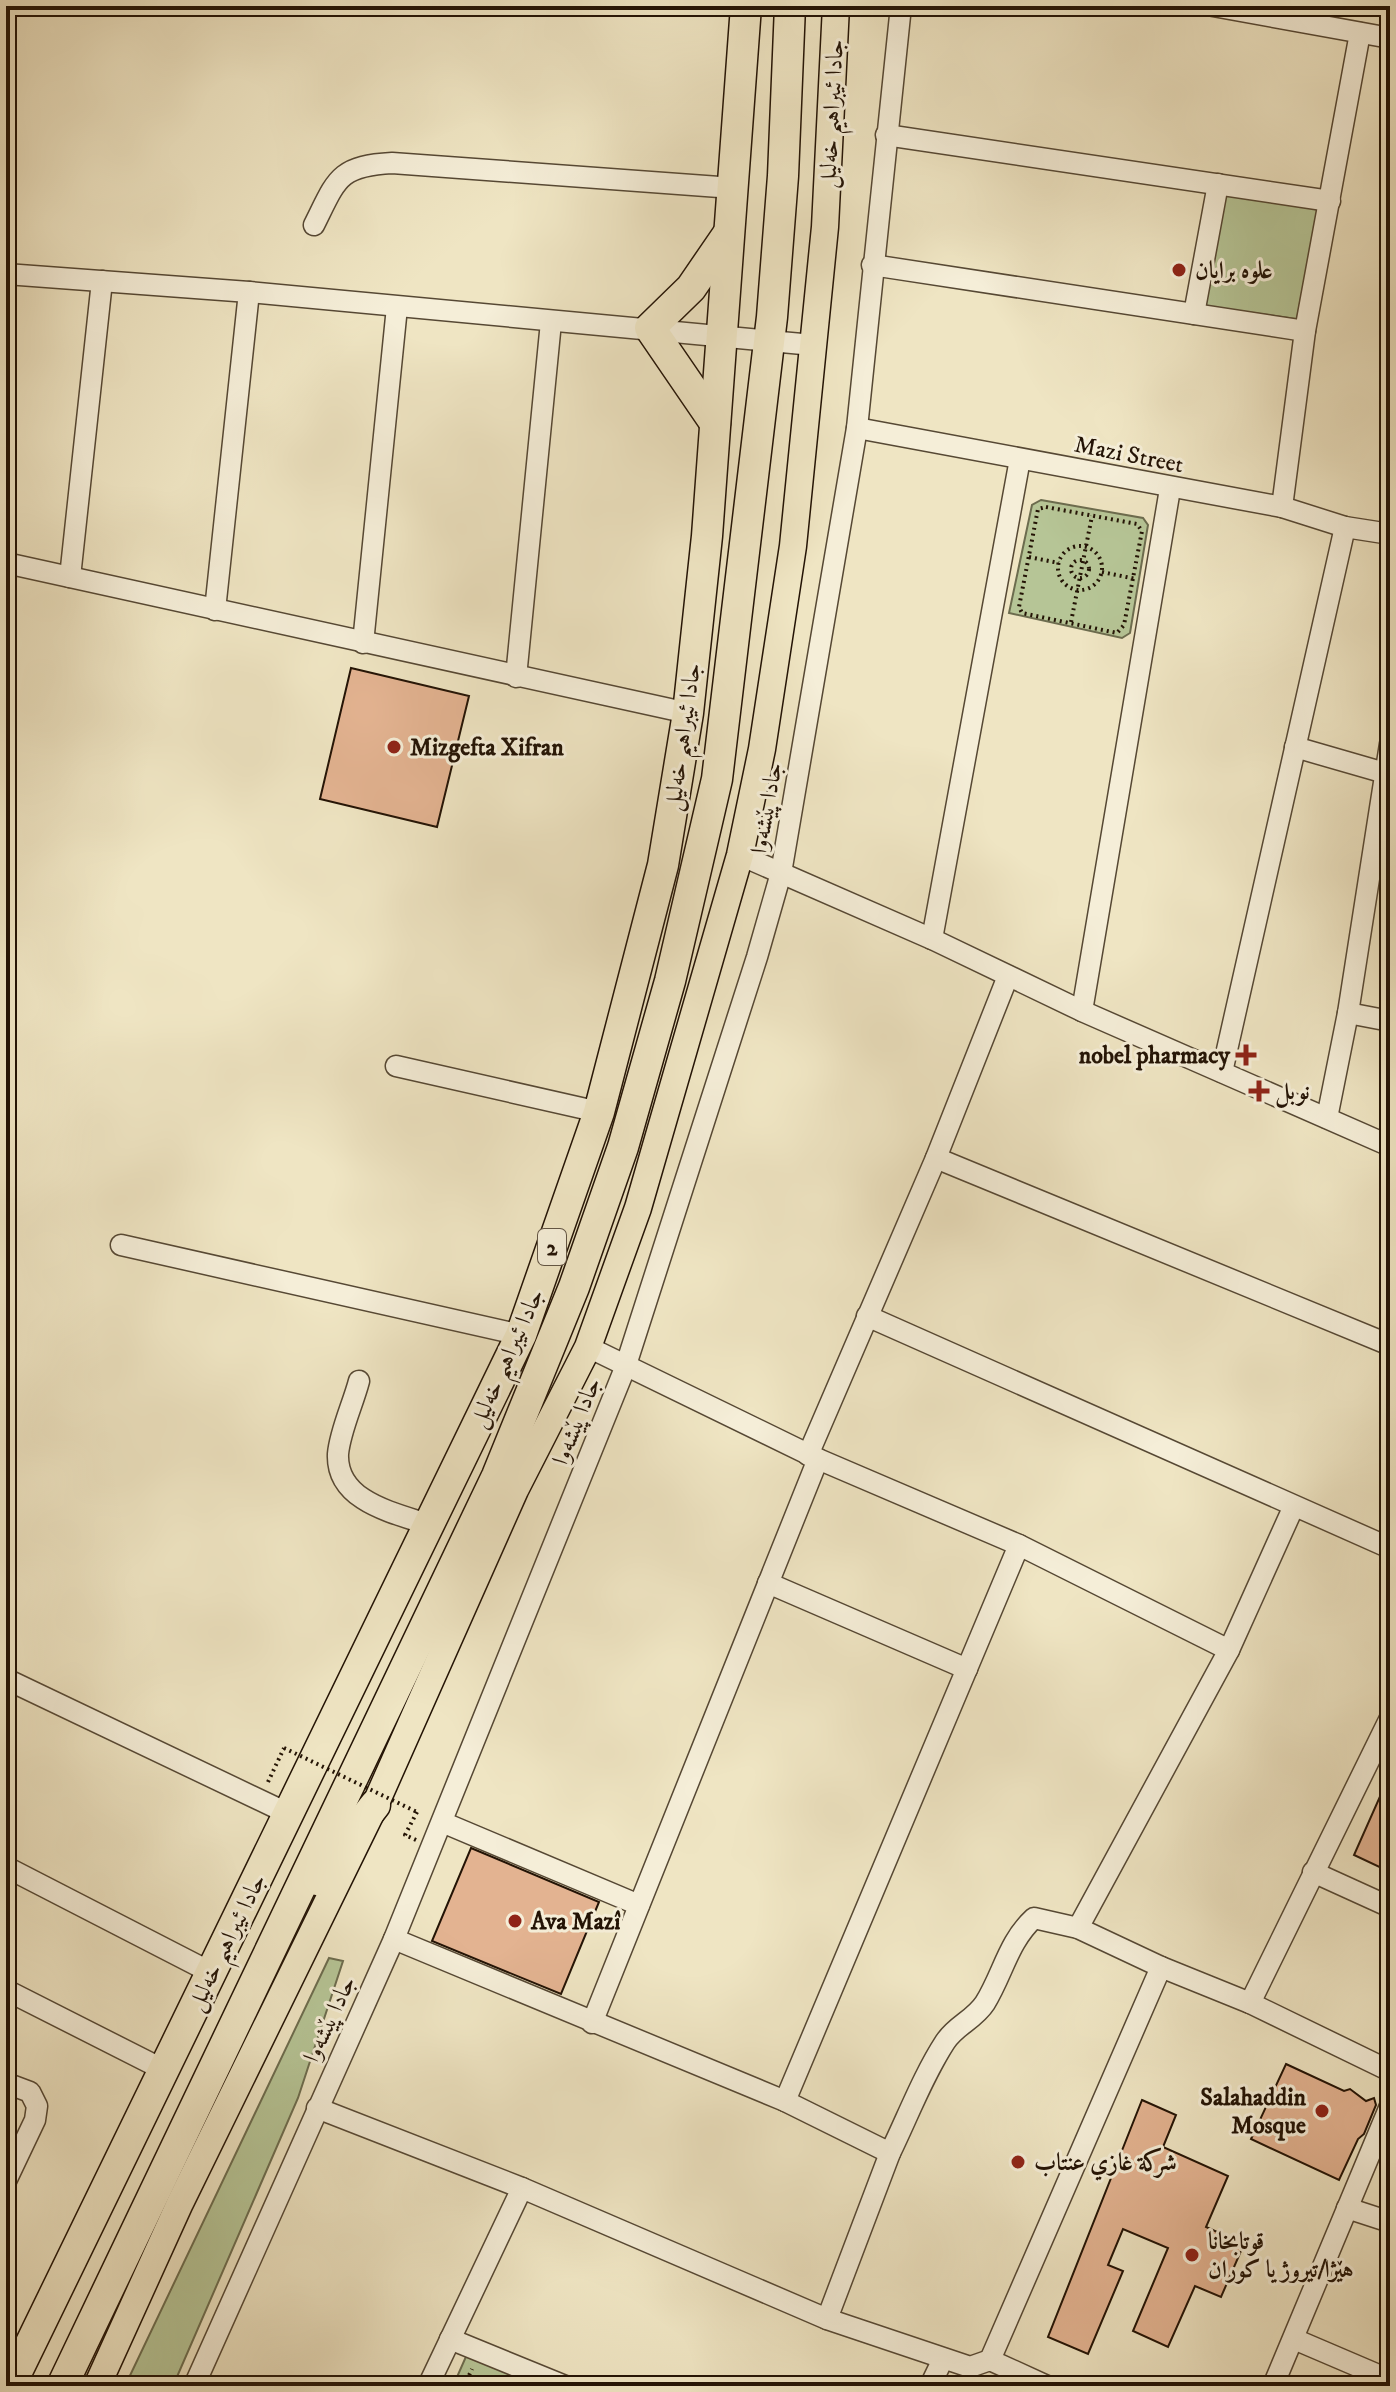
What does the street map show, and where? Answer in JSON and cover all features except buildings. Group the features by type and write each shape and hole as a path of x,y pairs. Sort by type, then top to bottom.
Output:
{"highway":[{"name":"جادا ئیبراهیم خەلیل","path":"9,2384 521,1335 599,1112 663,865 688,713 715,423 746,6"},
{"name":"جادا ئیبراهیم خەلیل","path":"62,2386 497,1476 574,1287 623,1147 670,981 717,779 769,340 783,176 790,6"},
{"path":"715,423 650,328 691,288 729,232"},
{"path":"275,1937 375,1805"}],"main road":[{"name":"جادا ئیبراهیم خەلیل","path":"97,2386 180,2203 375,1805 515,1490 588,1347 664,1124 740,855 762,749 791,561 825,227 836,6"}],"street":[{"name":"جادا پێشەوا","path":"194,2386 394,1939 625,1368 781,873 857,428 901,6"},
{"path":"1213,6 1390,38"},
{"path":"1282,507 1305,331 1360,33"},
{"path":"886,135 1330,201"},
{"path":"314,225 334,184 357,165 392,163 733,188"},
{"path":"1194,314 1218,184"},
{"path":"872,265 1305,331"},
{"path":"6,274 249,292 813,345"},
{"path":"70,577 102,281"},
{"path":"215,610 249,292"},
{"path":"363,643 397,307"},
{"path":"516,677 551,322"},
{"name":"Mazi Street","path":"857,428 1170,489 1282,507 1345,527 1390,534"},
{"path":"932,939 1020,459"},
{"path":"1082,1011 1144,581 1170,489"},
{"path":"1222,1072 1345,527"},
{"path":"6,563 688,713"},
{"path":"1327,1118 1348,1013 1390,744"},
{"path":"1295,747 1385,773"},
{"path":"740,855 932,939 1082,1011 1390,1146"},
{"path":"592,2023 768,1583 867,1316 936,1158 1008,976"},
{"path":"1348,1013 1390,1021"},
{"path":"396,1066 599,1112"},
{"path":"936,1158 1390,1345"},
{"path":"121,1245 521,1335"},
{"path":"867,1316 1293,1508 1390,1548"},
{"path":"588,1347 625,1368 813,1457 1019,1545 1229,1650"},
{"path":"359,1381 338,1453 340,1470 354,1492 368,1504 430,1525"},
{"path":"1078,1928 1229,1650 1293,1508"},
{"path":"785,2101 1019,1545"},
{"path":"768,1583 967,1669"},
{"path":"6,1679 287,1813"},
{"path":"1250,2003 1390,1718"},
{"path":"442,1822 639,1905"},
{"path":"6,1867 212,1973"},
{"path":"1313,1872 1390,1907"},
{"path":"827,2319 890,2153 944,2044 956,2027 972,2017 984,2004 1018,1933 1034,1918 1078,1928 1161,1967 1250,2003 1390,2071"},
{"path":"394,1939 785,2101 890,2153"},
{"path":"990,2360 1161,1967"},
{"path":"6,1990 164,2070"},
{"path":"6,2083 30,2092 37,2106 35,2120 6,2181"},
{"path":"1279,2384 1294,2339 1390,2106"},
{"path":"317,2108 522,2188 827,2319 970,2367 990,2360 1047,2386"},
{"path":"428,2386 522,2188"},
{"path":"1347,2208 1390,2222"},
{"path":"450,2339 565,2386"},
{"path":"1294,2339 1390,2380"},
{"path":"930,2386 943,2359"}],"path":[{"path":"1046,507 1137,524 1142,531 1144,581 1124,625 1117,633 1022,613 1019,607 1038,509 1046,507"},
{"path":"1071,622 1092,516"},
{"path":"1075,590 1060,577 1059,563 1067,551 1085,547"},
{"path":"1075,590 1095,584 1102,572 1099,558 1085,547"},
{"path":"1029,557 1059,563"},
{"path":"1102,572 1144,581"},
{"path":"274,1770 284,1748 417,1812 405,1835"},
{"path":"464,2386 472,2369 485,2374"}],"green space":[{"path":"1223,192 1318,209 1297,319 1202,306"},
{"path":"1041,500 1143,518 1148,525 1130,633 1122,638 1009,613 1032,505"},
{"path":"329,1958 343,1961 298,2098 173,2386 125,2386"},
{"path":"468,2352 542,2386 453,2386"}],"place":[{"name":"علوه برايان","path":"1179,270"},
{"name":"Mizgefta Xifran","path":"394,747"},
{"name":"nobel pharmacy","path":"1246,1055"},
{"name":"نوبل","path":"1259,1091"},
{"name":"Ava Mazî","path":"515,1921"},
{"name":"Salahaddin Mosque","path":"1322,2111"},
{"name":"شركة غازي عنتاب","path":"1018,2162"},
{"name":"قوتابخانا هێژا/تيروژ يا كوران","path":"1192,2255"}]}
